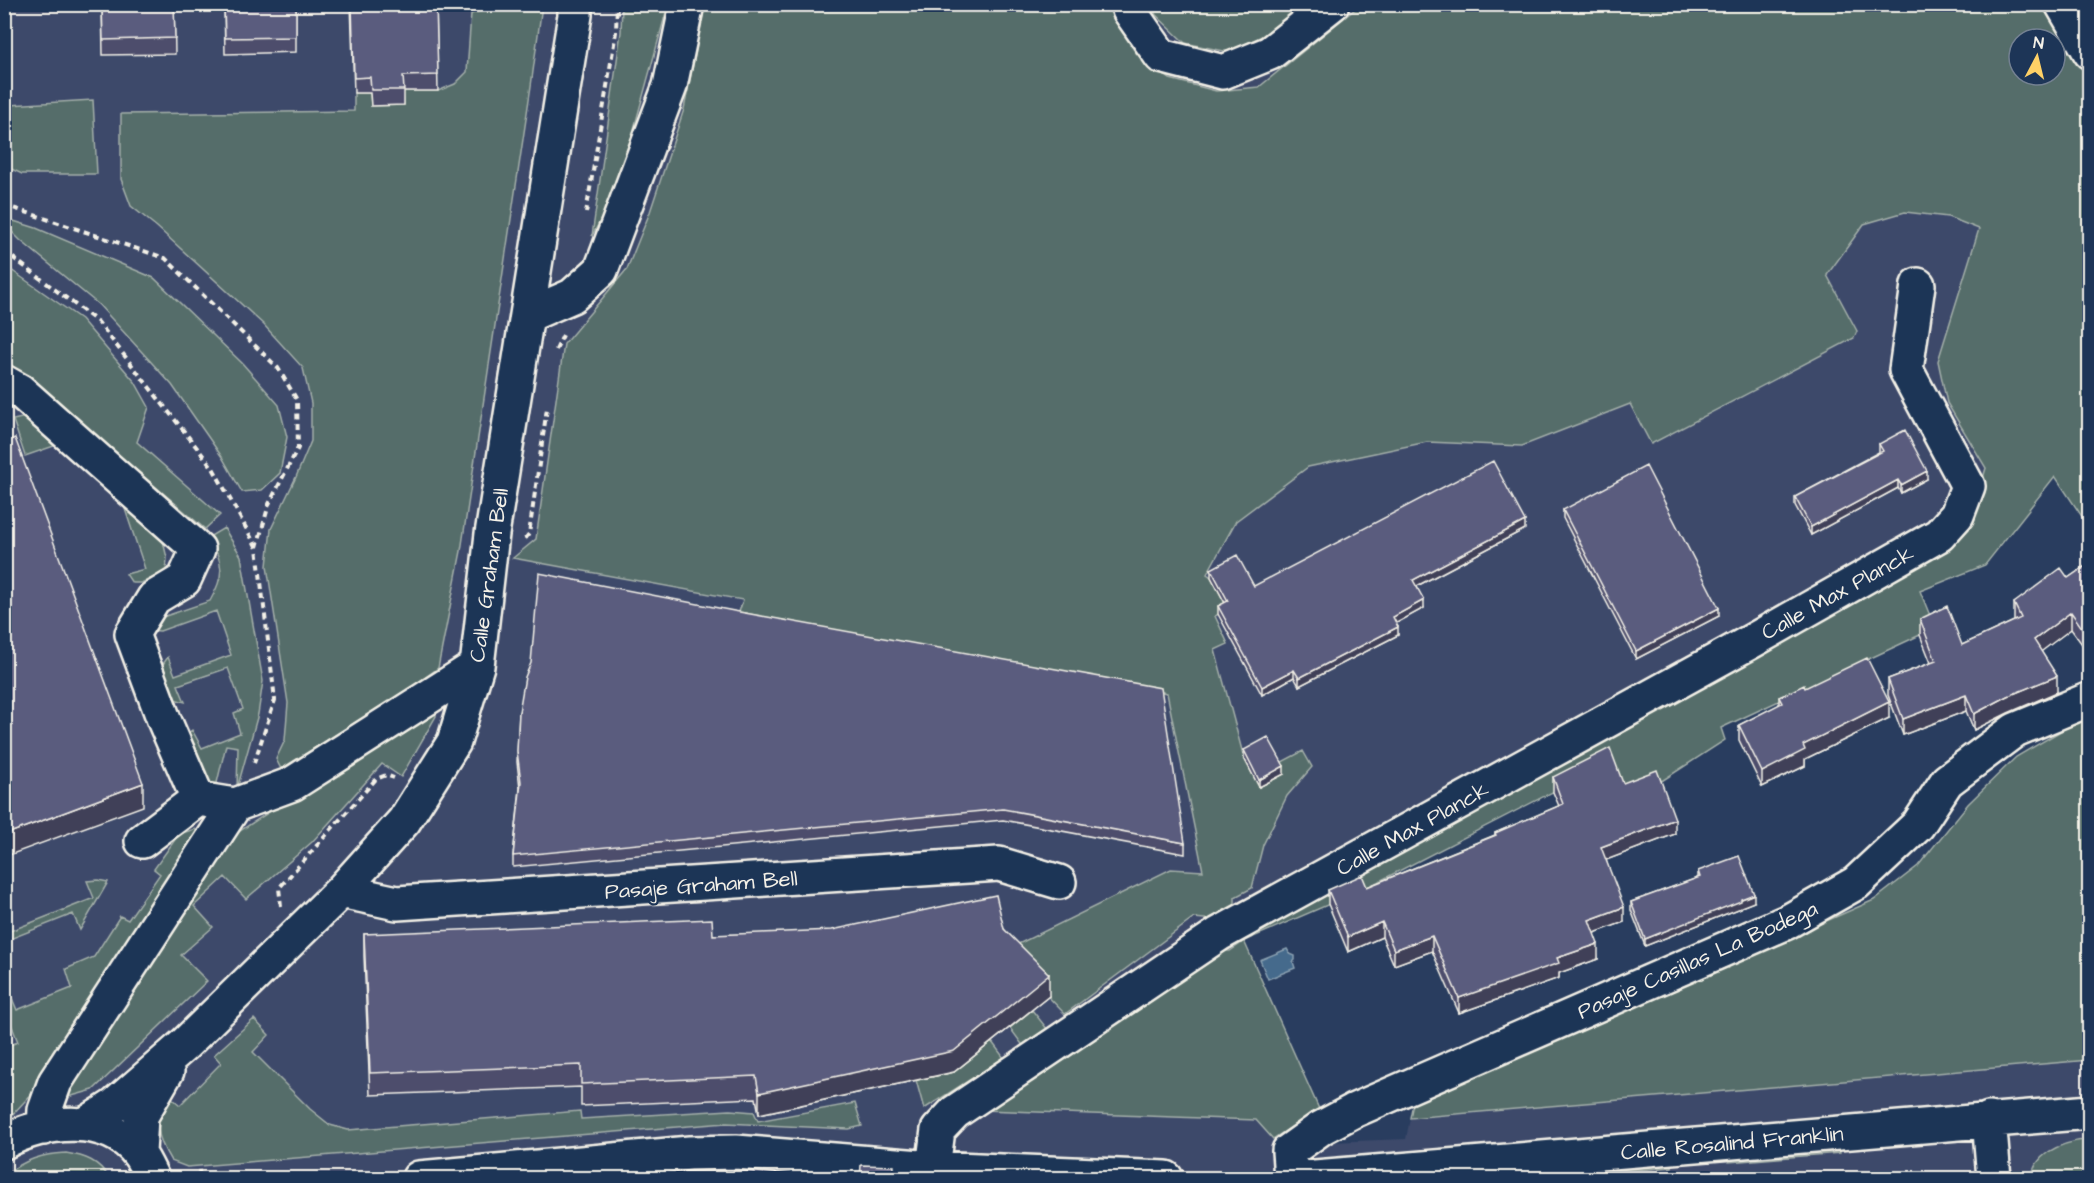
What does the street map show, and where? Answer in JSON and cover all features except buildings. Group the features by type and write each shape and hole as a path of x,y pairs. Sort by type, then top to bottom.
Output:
{"street":[{"name":"Calle Graham Bell","path":"86,1124 114,1106 184,1045 341,891 404,821 454,742 477,666 490,550 575,4"},
{"path":"528,315 572,296 601,270 670,86 687,4"},
{"path":"1128,4 1129,10 1161,56 1222,72 1270,53 1332,4"},
{"path":"2062,4 2090,52"},
{"name":"Calle Max Planck","path":"933,1168 938,1130 955,1112 1219,934 1939,535 1957,515 1968,486 1906,370 1918,285"},
{"path":"4,382 20,391 198,549 184,580 154,598 132,634 164,720 198,799"},
{"path":"142,841 198,799 235,805 292,784 477,666"},
{"name":"Pasaje Casillas La Bodega","path":"1291,1179 1289,1151 1322,1128 1353,1111 1787,922 1856,883 1917,825 1947,781 2015,730 2090,699"},
{"path":"44,1128 45,1110 55,1082 235,805"},
{"name":"Pasaje Graham Bell","path":"341,891 398,903 999,864 1059,882"},
{"name":"Calle Graham Bell","path":"145,1166 141,1116 155,1089 184,1045"},
{"name":"Calle Rosalind Franklin","path":"1303,1179 2090,1112"},
{"path":"1989,1119 1994,1179"},
{"path":"4,1142 44,1128 86,1124 107,1129 125,1140 145,1166"},
{"path":"419,1179 736,1152 933,1168 1166,1179"}],"path":[{"path":"585,215 616,32 617,4"},
{"path":"4,205 165,258 279,368 297,400 298,448 269,504 257,548"},
{"path":"554,362 556,350 567,325 572,296"},
{"path":"490,550 515,551 529,534 548,408"},
{"path":"283,910 279,901 279,888 376,779 386,775 396,779"},
{"path":"199,1170 200,1179"}],"shaded area":[{"path":"2049,4 2062,27 2007,27 2007,87 2067,87 2067,36 2089,75 2055,475 1985,565 1920,591 1533,802 1362,890 1243,942 1319,1109 1312,1114 1330,1142 1406,1139 1413,1103 1874,900 1918,866 1968,804 2016,757 2089,717 2089,1178 5,1178 5,5"},
{"path":"1287,949 1295,956 1293,962 1295,968 1268,979 1260,960"}],"green space":[{"path":"500,5 542,5 461,551 438,668 412,687 281,769 276,759 285,740 288,703 267,566 271,529 311,441 311,403 303,368 264,325 131,206 121,179 121,114 354,111 354,93 370,93 371,106 404,105 403,91 438,91 455,84 467,72 471,14"},
{"path":"622,5 668,5 618,187 592,236 621,32"},
{"path":"705,5 1110,5 1114,20 1136,53 1170,79 1216,91 1259,87 1360,5 2049,5 2062,27 2007,27 2007,87 2067,87 2067,36 2089,75 2089,527 2055,476 1985,565 1920,591 1935,628 1721,728 1725,740 1657,784 1623,799 1603,766 1362,890 1244,941 1319,1109 1273,1139 1256,1120 984,1110 1213,951 1230,951 1243,942 1240,934 1973,512 1986,468 1947,403 1938,361 1979,229 1948,217 1905,212 1864,224 1827,275 1857,331 1854,338 1651,444 1630,404 1522,446 1427,442 1308,467 1236,521 1207,574 1211,577 1228,609 1215,616 1228,644 1215,650 1244,758 1259,787 1278,764 1303,751 1312,767 1287,796 1263,845 1252,888 1235,897 1235,909 1215,920 1194,918 1065,1014 1004,951 1171,869 1203,871 1167,693 739,612 743,600 513,558 536,539 564,344 627,269 650,212 684,109"},
{"path":"1151,5 1307,5 1280,27 1229,52 1185,43 1156,15"},
{"path":"93,100 97,174 22,174 5,166 5,103 9,105"},
{"path":"4,218 36,228 154,278 242,363 279,405 287,437 280,473 262,490 242,492 222,457 172,385 99,305 20,240 5,225"},
{"path":"4,265 81,319 135,382 149,407 137,442 220,515 205,529 31,380 5,362"},
{"path":"26,417 54,446 25,456 13,420"},
{"path":"124,506 162,537 167,558 166,572 141,583 132,583 126,574 145,569"},
{"path":"224,528 241,556 263,681 258,714 237,789 238,747 226,745 216,787 204,778 188,733 192,730 202,748 240,733 234,713 243,709 228,668 178,685 185,702 174,699 163,674 163,664 168,657 175,675 231,655 216,611 160,631 148,630 148,622 210,601 218,584 221,569 218,554 209,537"},
{"path":"432,707 435,709 436,716 401,777 382,764 312,842 246,899 225,877 194,906 213,927 181,955 207,981 93,1090 61,1099 232,836"},
{"path":"2089,717 2089,1060 1410,1118 1413,1103 1874,900 1918,866 1968,804 2016,757 2083,718"},
{"path":"195,829 200,835 39,1086 12,1115 5,1119 4,1047 18,1042 5,1008 5,990 8,989 17,1010 72,988 66,969 94,957 120,916 128,920 160,874 154,869 179,834"},
{"path":"87,881 108,882 80,930 73,914 5,941 5,933 94,898"},
{"path":"1032,1010 1048,1030 1024,1047 1010,1028"},
{"path":"254,1019 269,1035 253,1052 310,1109 330,1125 348,1130 580,1111 581,1119 730,1110 754,1112 758,1121 855,1103 862,1126 849,1129 726,1123 187,1167 171,1161 162,1145 158,1129 165,1106 172,1098 180,1105 221,1063 214,1055"},
{"path":"992,1042 1004,1058 924,1109 916,1080 954,1072"},
{"path":"2089,1139 2089,1178 2031,1178 2034,1168 2045,1154 2061,1145"},
{"path":"1839,1149 1840,1153 1729,1162 1729,1158"},
{"path":"66,1153 91,1160 101,1167 109,1178 5,1178 5,1175 26,1162 41,1156"},
{"path":"1673,1163 1672,1167 1561,1177 1560,1173"}]}
